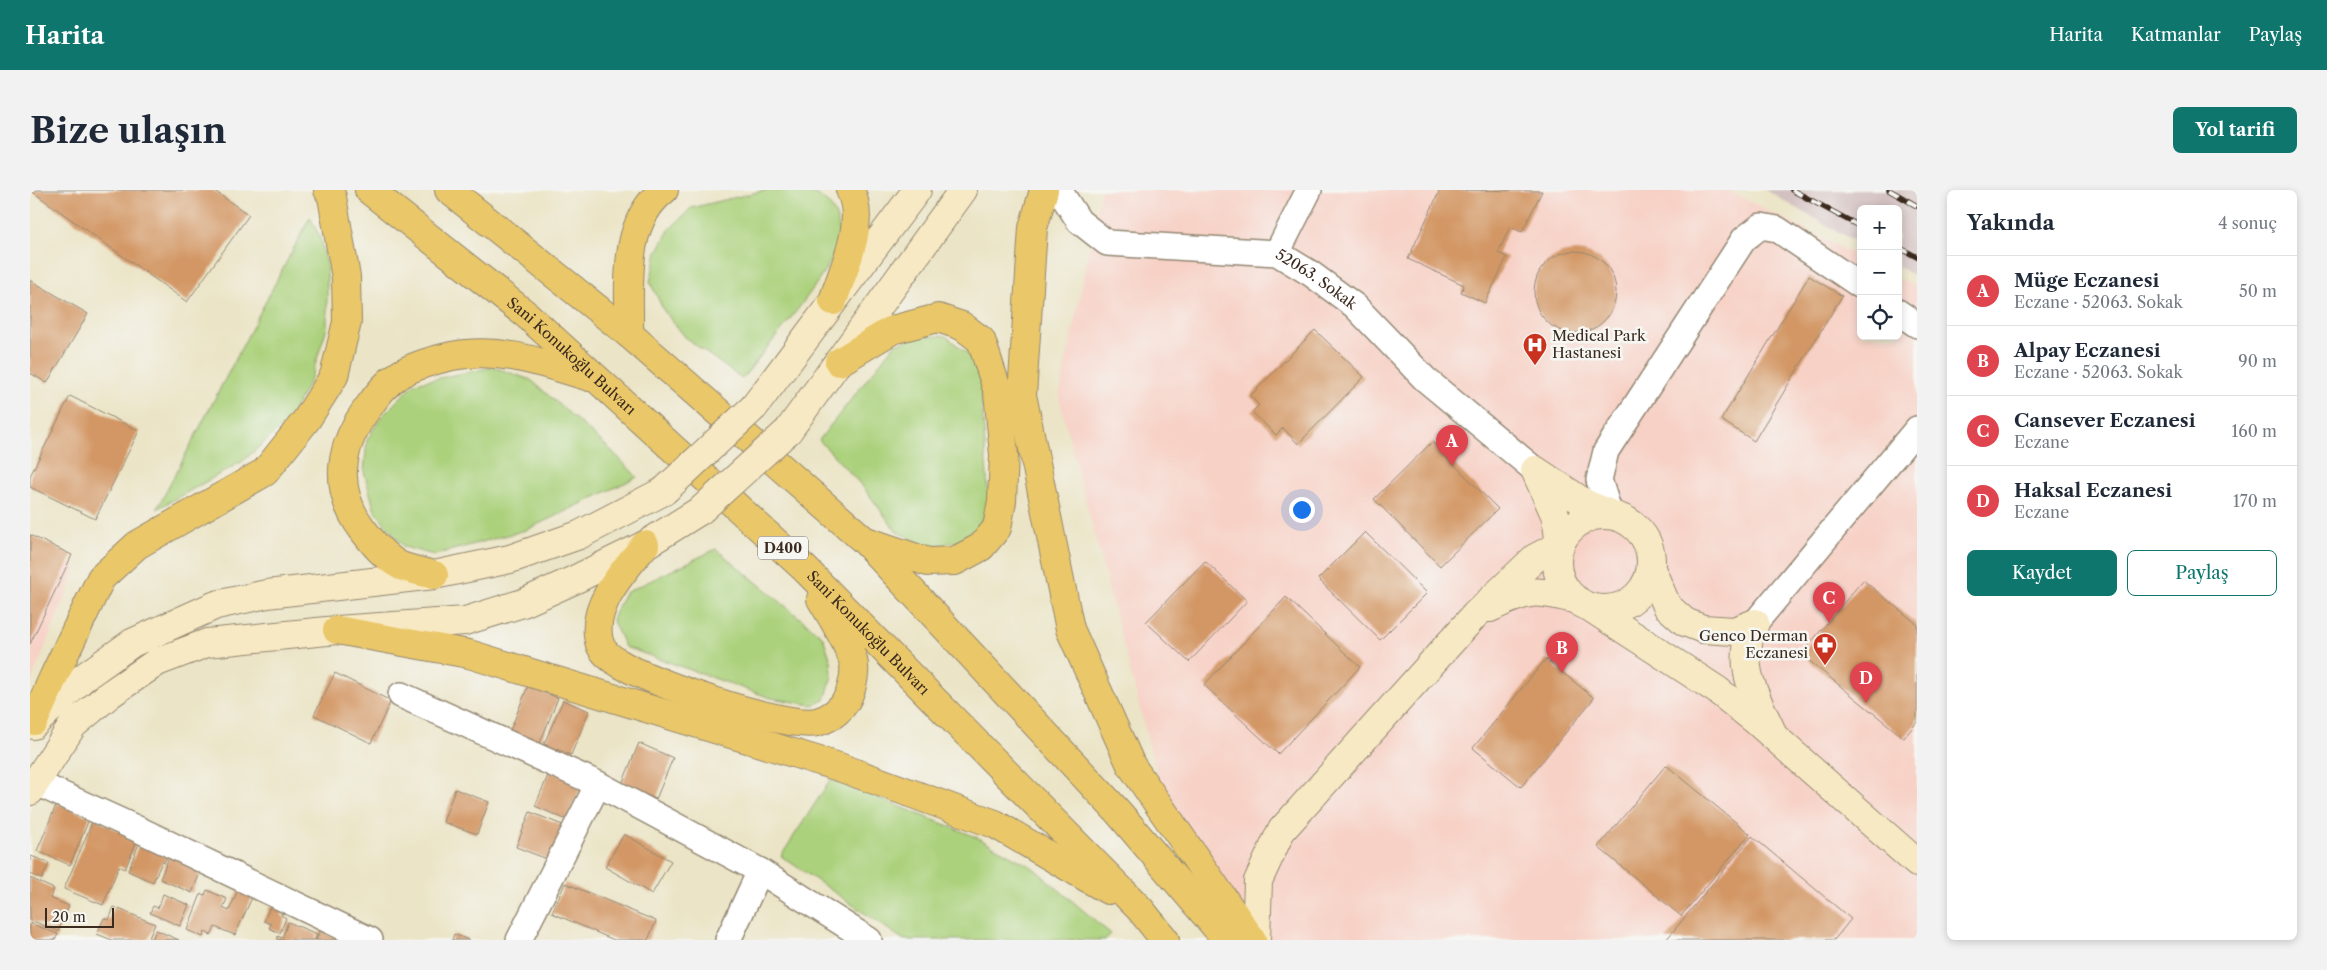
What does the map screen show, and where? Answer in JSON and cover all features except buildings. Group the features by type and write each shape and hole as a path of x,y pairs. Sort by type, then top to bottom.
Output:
{"highway":[{"path":"32,726 102,578 137,545 265,472 307,419 334,376 348,322 346,278 332,197 328,190"},
{"name":"Sani Konukoğlu Bulvarı","path":"369,190 528,316 805,569 1140,909 1165,940"},
{"path":"448,190 629,334 865,541 1118,812 1227,940"},
{"path":"629,334 631,248 647,208 664,190"},
{"path":"833,301 853,236 856,214 850,190"},
{"path":"1044,190 1033,228 1022,395 1070,629 1131,765 1252,940"},
{"path":"839,362 892,330 938,318 962,326 981,340 998,392 1004,455 1002,501 996,528 981,547 955,562 928,562 865,541"},
{"path":"434,575 401,566 375,546 358,524 348,504 342,466 345,448 352,429 380,391 396,377 416,367 454,356 481,354 522,357 597,379"},
{"path":"645,545 620,576 605,601 599,620 599,641 606,654 619,664 663,684 770,718 816,722 833,715 844,706 853,687 853,661 838,629 805,569"},
{"path":"337,630 469,654 839,767 995,824 1140,909"}],"main road":[{"path":"32,726 84,677 132,643 216,605 267,594 434,575 510,559 579,535 664,491 754,407 917,190"},
{"path":"32,784 74,725 110,694 158,662 207,643 337,630 465,621 523,604 645,545 701,510 788,431 963,190"},
{"path":"1475,615 1516,595 1543,591 1607,609 1622,606 1636,598 1646,586 1652,571 1652,555 1647,540 1638,528 1625,518 1586,504 1534,470"},
{"path":"1534,470 1556,518 1560,544"},
{"path":"1610,514 1594,515 1580,521 1568,531 1560,544 1556,560 1559,576 1566,590 1584,604 1717,690 1774,737 1917,863"},
{"path":"1256,940 1258,881 1281,831 1475,615 1535,558 1560,544"},
{"path":"1652,571 1667,606 1685,622 1704,629 1734,631 1755,624"},
{"path":"1755,624 1748,637 1746,664 1748,681 1774,737"}],"street":[{"name":"52063. Sokak","path":"1059,190 1079,221 1107,243 1277,253 1310,273 1356,306 1425,379 1534,470"},
{"path":"1277,253 1309,190"},
{"path":"1610,514 1598,480 1606,450 1744,239 1761,226 1777,229 1857,283"},
{"path":"1902,315 1917,325"},
{"path":"1755,624 1917,429"},
{"path":"401,695 598,784 760,871 869,940"},
{"path":"32,784 370,940"},
{"path":"519,940 598,784"},
{"path":"728,940 760,871"}],"shaded area":[{"path":"1101,190 1727,190 1857,256 1857,340 1902,340 1902,280 1917,287 1917,940 1270,940 1168,817 1059,398"},
{"path":"1765,190 1917,190 1917,277 1902,269 1902,205 1857,205 1857,243"},
{"path":"30,541 77,567 30,685"}],"green space":[{"path":"766,190 808,191 816,194 833,210 839,224 839,241 835,254 812,290 742,379 686,338 664,311 650,282 657,252 669,230 691,208"},
{"path":"310,217 320,237 327,265 327,327 310,381 286,423 243,461 157,509"},
{"path":"920,336 946,336 968,354 980,371 989,507 975,531 958,541 931,548 897,532 864,488 819,440 895,344"},
{"path":"493,367 531,380 612,451 637,477 526,530 434,555 404,547 375,511 364,472 367,440 381,417 415,383"},
{"path":"716,549 823,637 831,661 832,677 825,700 812,705 771,698 625,647 612,619 625,593"},
{"path":"831,779 976,837 1032,867 1111,934 1105,940 904,940 781,856"}],"railway":[{"path":"1792,190 1857,225"},
{"path":"1889,190 1917,206"},
{"path":"1902,249 1917,257"}],"place":[{"name":"Medical Park Hastanesi","path":"1535,366"},
{"name":"Müge Eczanesi","path":"1452,466"},
{"name":"Cansever Eczanesi","path":"1829,623"},
{"name":"Genco Derman Eczanesi","path":"1825,666"},
{"name":"Alpay Eczanesi","path":"1562,673"},
{"name":"Haksal Eczanesi","path":"1866,703"}]}
